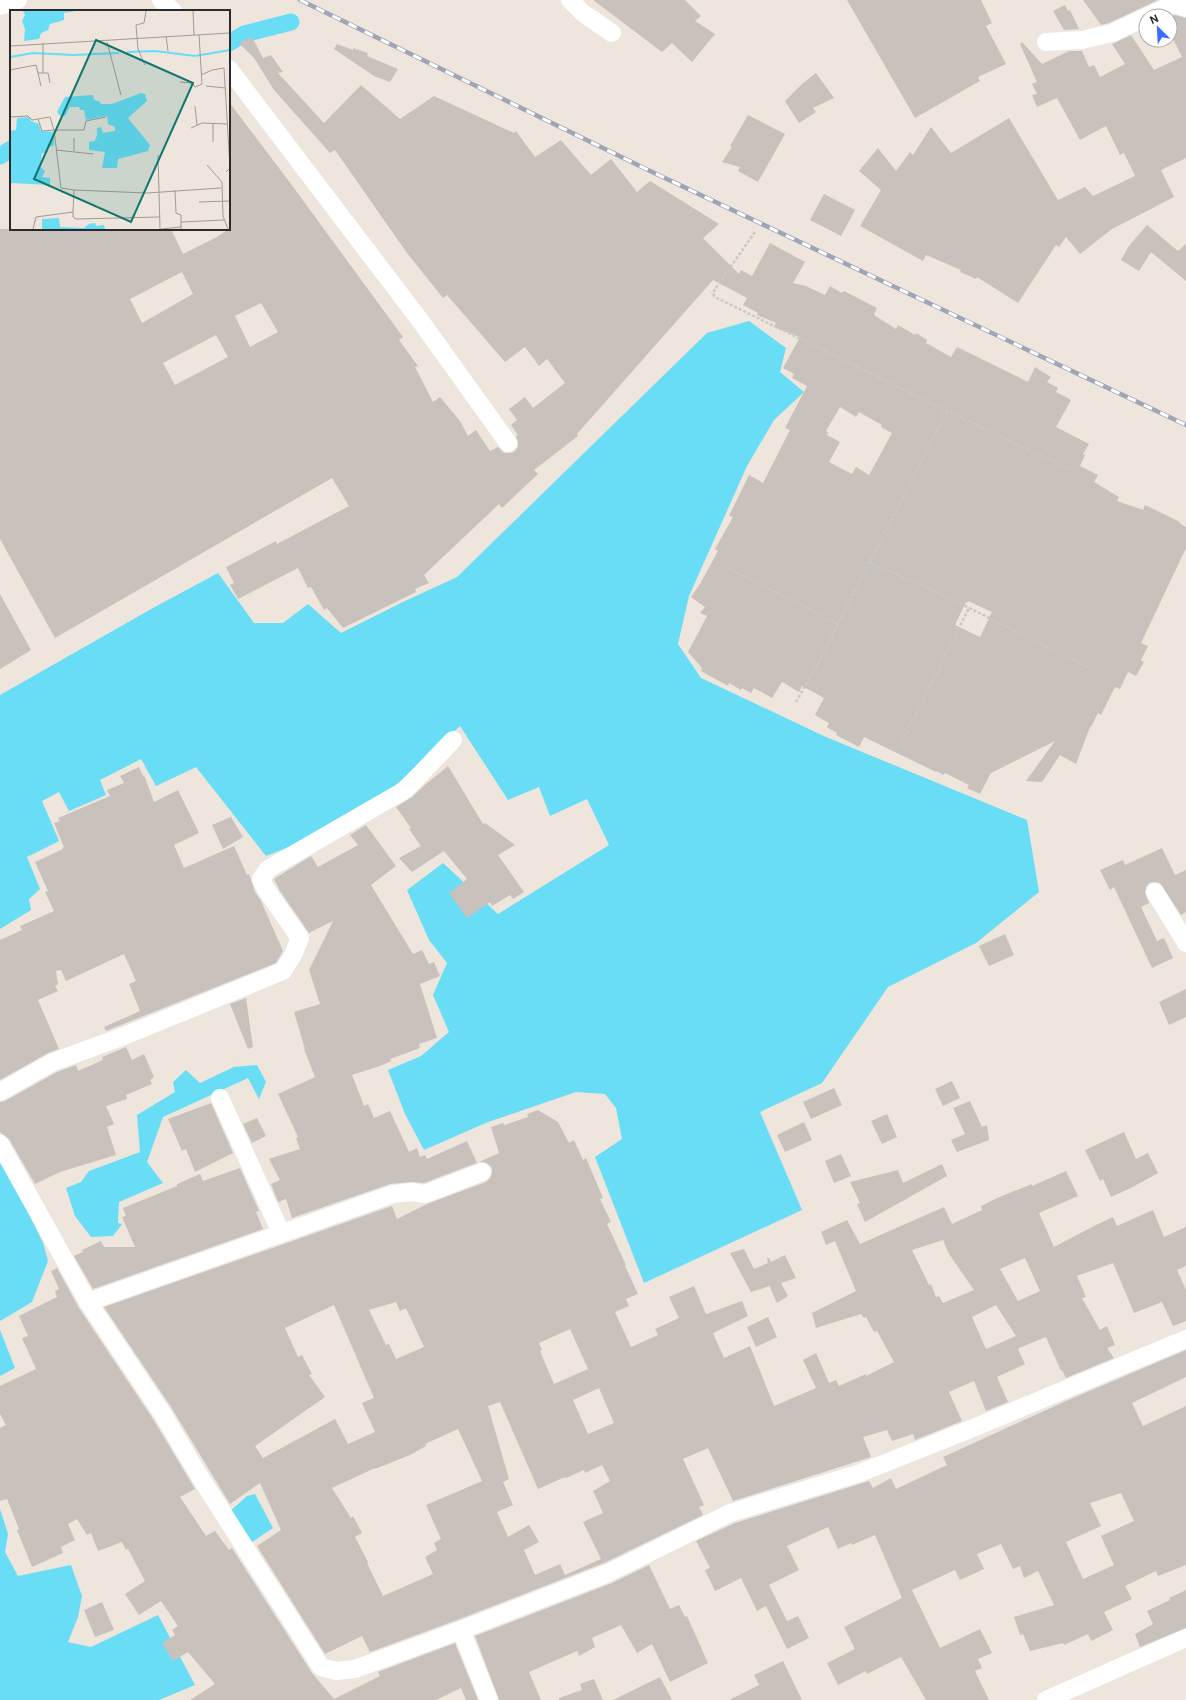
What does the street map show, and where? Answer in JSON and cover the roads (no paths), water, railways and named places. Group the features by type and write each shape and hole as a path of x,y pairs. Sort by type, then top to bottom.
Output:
{"street":[{"path":"0,6 18,0"},
{"path":"161,0 172,10"},
{"path":"570,0 583,13 612,32"},
{"path":"1166,8 1174,4 1186,8"},
{"path":"1046,42 1082,40 1105,35 1138,21"},
{"path":"230,70 422,323 508,443"},
{"path":"0,1092 53,1062 124,1036 283,971 293,955 300,938 265,888 261,879 268,869 405,790 453,740"},
{"path":"1155,892 1186,943"},
{"path":"220,1098 281,1233"},
{"path":"0,1144 88,1302 162,1413 200,1476 321,1666 336,1671 355,1669 462,1630 608,1573 730,1513 860,1473 973,1428 1186,1338"},
{"path":"88,1302 393,1194 412,1192 425,1194 482,1172"},
{"path":"462,1630 488,1700"},
{"path":"1046,1700 1186,1638"}],"water":[{"path":"749,321 786,348 780,372 804,392 774,420 747,466 689,596 678,644 701,678 826,737 1027,820 1039,892 976,943 888,987 822,1083 760,1112 802,1210 644,1283 595,1157 622,1139 616,1108 605,1094 576,1092 488,1122 424,1150 405,1114 388,1070 421,1056 449,1032 433,995 447,963 429,940 407,890 443,863 498,914 609,845 587,799 550,816 539,787 508,800 460,726 384,796 312,838 266,856 196,767 156,786 141,759 100,780 106,795 69,811 59,792 42,801 59,841 27,857 40,889 29,899 31,910 0,929 0,695 153,608 218,573 254,623 283,623 308,604 341,633 457,577 707,333"},
{"path":"257,1065 266,1082 259,1099 248,1078 163,1117 147,1162 163,1183 119,1202 118,1223 122,1224 113,1236 91,1237 75,1216 66,1188 81,1182 89,1171 140,1152 137,1115 175,1092 173,1082 186,1070 200,1083 234,1067"},
{"path":"0,1154 43,1243 48,1261 32,1302 0,1321"},
{"path":"0,1330 15,1368 0,1376"},
{"path":"255,1494 273,1528 246,1546 226,1515 247,1496"},
{"path":"0,1509 8,1534 5,1552 18,1576 71,1565 82,1596 78,1617 68,1642 91,1647 158,1615 195,1685 159,1700 0,1700"}],"waterway":[{"path":"230,42 244,34 291,22"},
{"path":"0,156 10,150"}],"railway":[{"path":"300,0 648,170 1186,425"}]}
